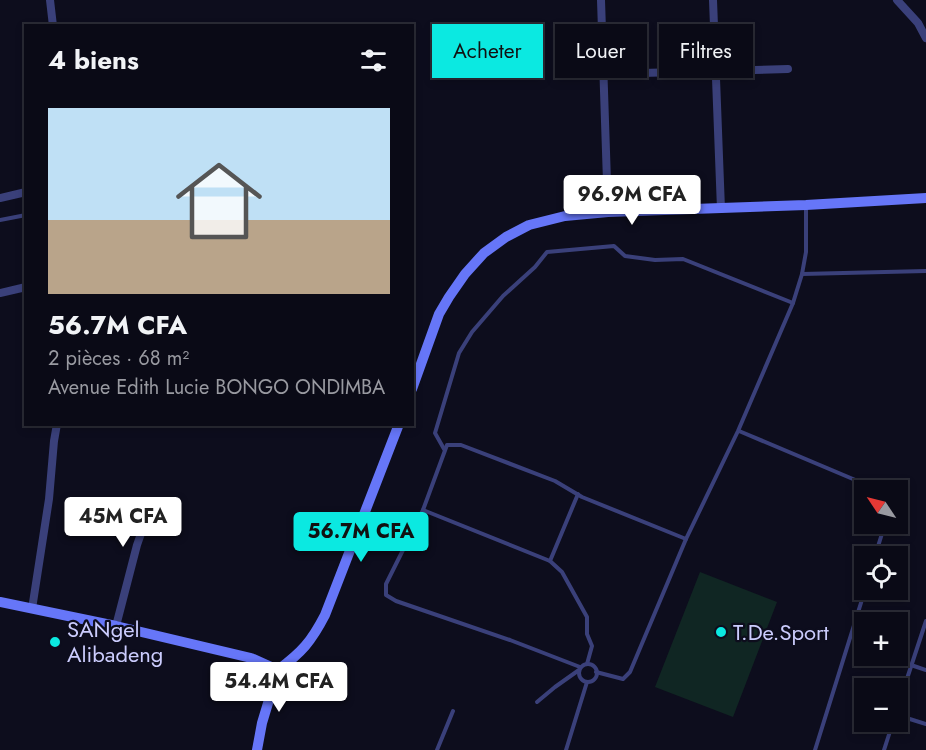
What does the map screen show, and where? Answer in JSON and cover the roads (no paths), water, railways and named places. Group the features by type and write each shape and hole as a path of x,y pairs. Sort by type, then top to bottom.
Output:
{"main road":[{"path":"414,383 439,314 465,274 484,253 506,237 529,225 565,216 608,212 721,209 926,198"},
{"path":"257,750 262,723 278,670 306,647 325,615 398,426"},
{"path":"0,602 116,626 251,658 278,670"}],"street":[{"path":"50,0 53,24"},
{"path":"602,0 603,24"},
{"path":"713,0 714,24"},
{"path":"897,0 918,23 926,38"},
{"path":"753,70 788,69"},
{"path":"604,78 608,212"},
{"path":"716,78 721,209"},
{"path":"0,198 24,192"},
{"path":"0,294 24,288"},
{"path":"32,609 49,499 57,426"},
{"path":"116,626 143,528 153,524 176,527"}],"lane":[{"path":"596,672 623,679 627,676 686,539 738,431 793,303 802,274 806,252 806,205"},
{"path":"0,220 24,215"},
{"path":"444,449 435,433 459,353 472,332 503,296 535,267 547,252 614,246 625,256 656,260 683,259 793,303"},
{"path":"802,274 926,271"},
{"path":"738,431 855,480"},
{"path":"580,668 510,640 396,601 386,595 386,584 423,510 447,445 461,445 555,481 578,494 686,539"},
{"path":"550,561 578,494"},
{"path":"423,510 550,561 562,572 586,617 591,646 587,664 537,702"},
{"path":"815,750 862,600"},
{"path":"907,678 926,621"},
{"path":"580,668 580,678 587,682 593,680 596,672 594,667 587,664"},
{"path":"911,665 926,670"},
{"path":"566,750 587,682"},
{"path":"437,750 453,711"},
{"path":"908,718 926,724"},
{"path":"884,750 890,732"}],"place":[{"name":"T.De.Sport","path":"721,632"},
{"name":"SANgel Alibadeng","path":"55,642"}]}
